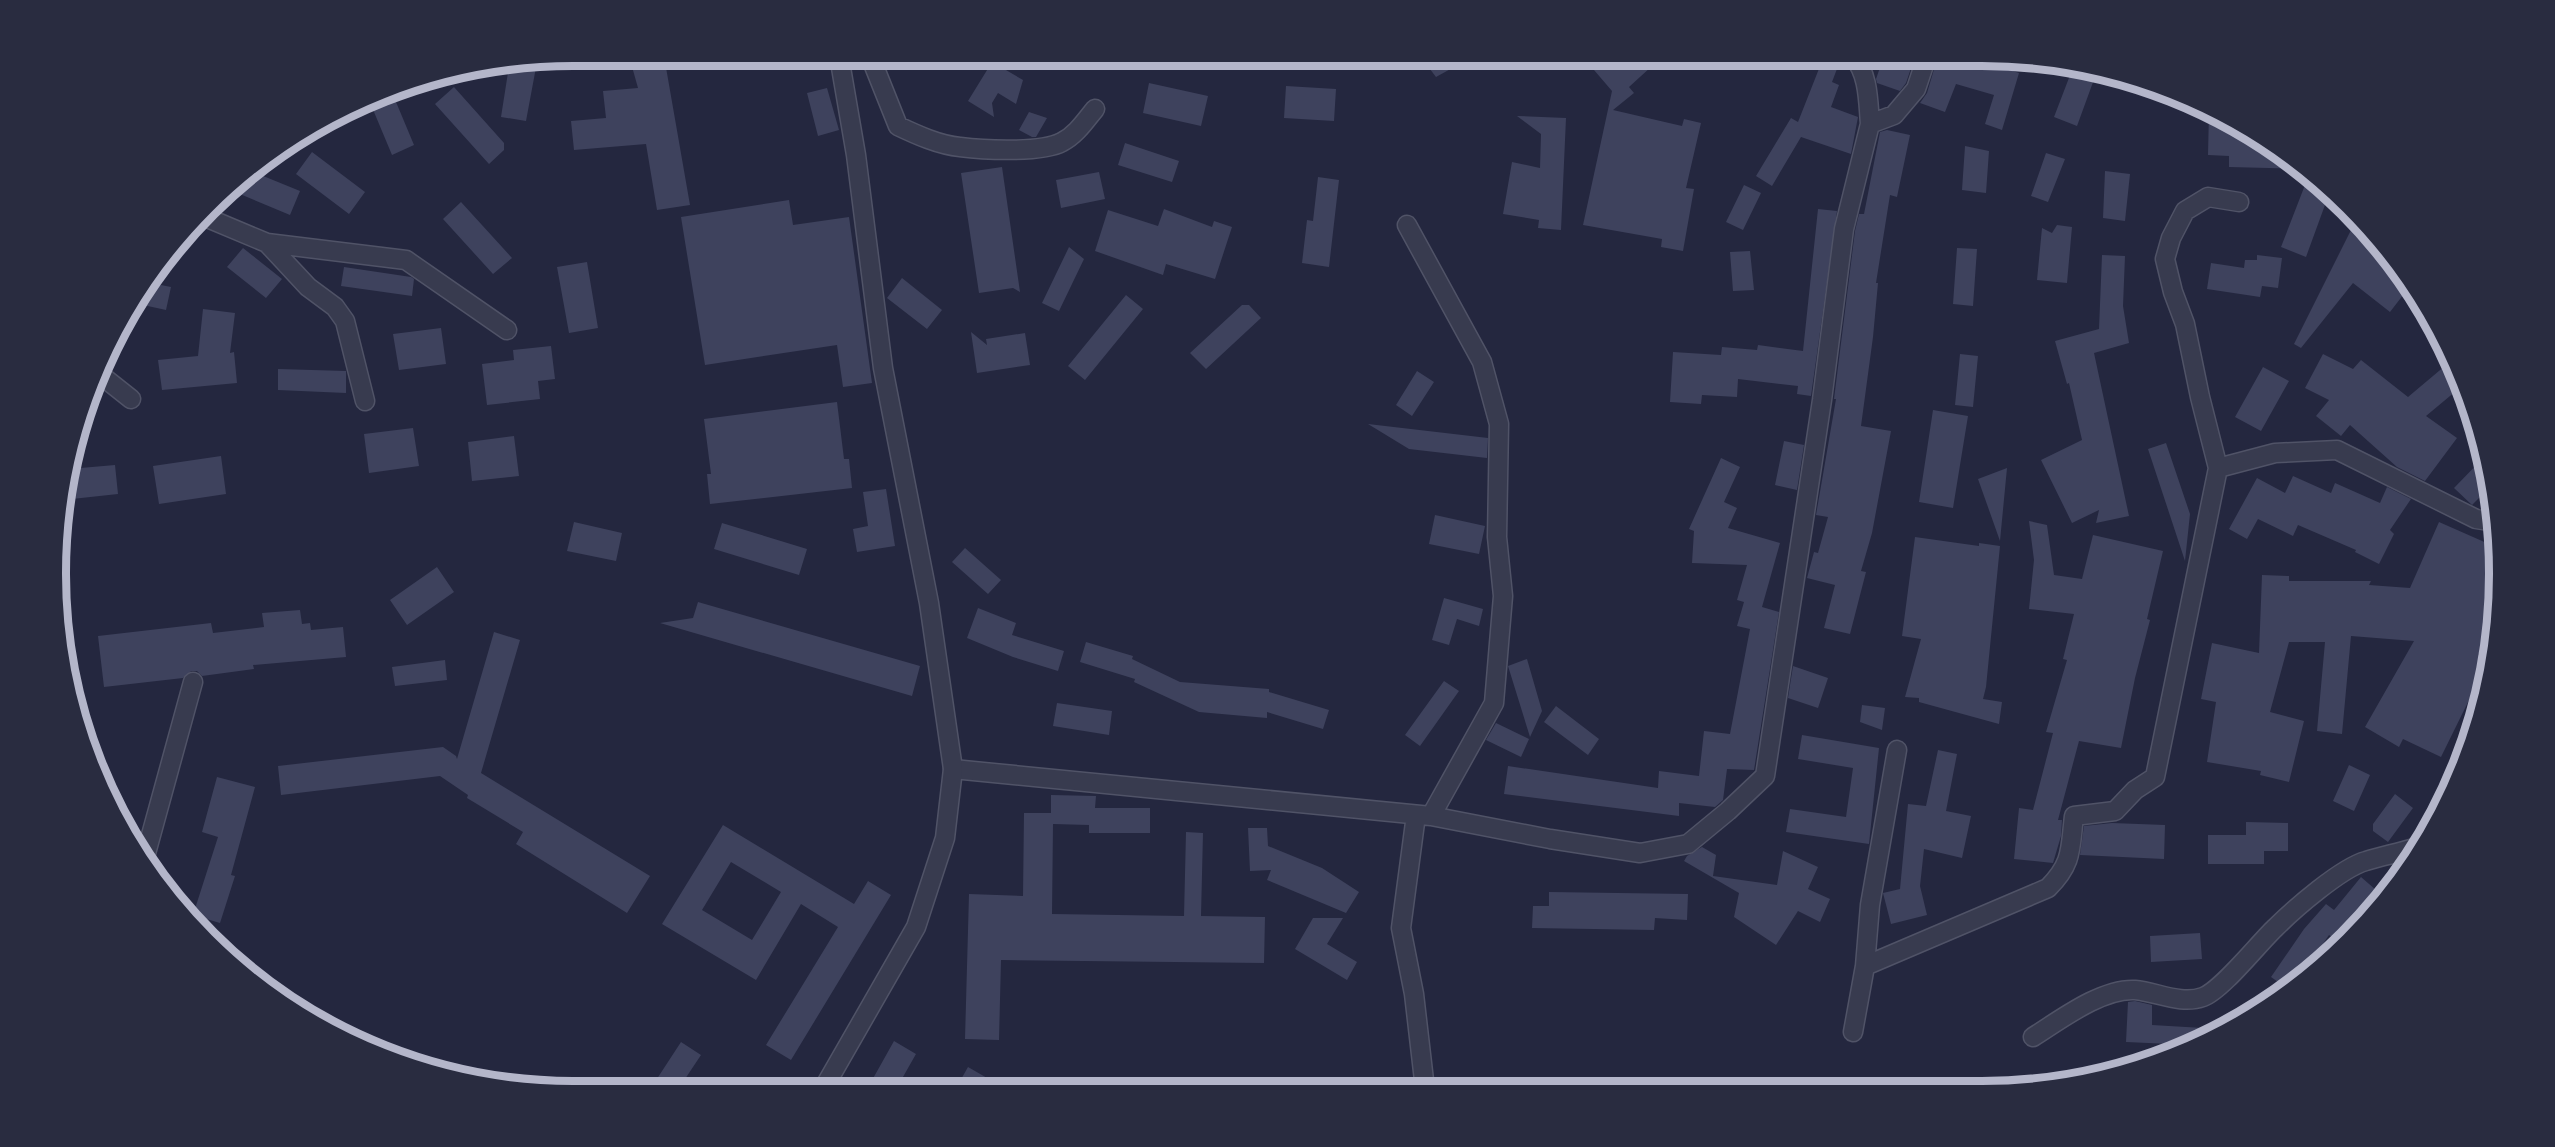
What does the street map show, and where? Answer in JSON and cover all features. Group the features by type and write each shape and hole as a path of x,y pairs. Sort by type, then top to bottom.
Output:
{"street":[{"path":"828,1081 916,927 945,838 953,769 929,603 884,368 842,66"},
{"path":"874,66 898,126 918,135 959,147 1024,150 1061,143 1078,131 1095,109"},
{"path":"953,769 1423,815 1640,853 1688,844 1728,811 1764,776 1822,400 1844,229 1870,124 1867,87 1860,66"},
{"path":"1870,124 1894,115 1916,89 1924,66"},
{"path":"1865,966 2048,888 2064,872 2070,852 2074,816 2115,811 2135,790 2155,777 2218,468 2199,397 2185,324 2173,292 2165,259 2171,238 2184,211 2208,197 2239,202"},
{"path":"211,219 267,243 406,260 507,330"},
{"path":"1407,225 1482,362 1499,424 1497,537 1503,596 1494,703 1423,815 1401,928 1414,994 1424,1081"},
{"path":"267,243 308,288 335,307 345,321 365,401"},
{"path":"105,379 131,399"},
{"path":"2218,468 2275,453 2337,450 2476,519 2486,521"},
{"path":"147,848 193,682"},
{"path":"1853,1032 1865,966 1870,905 1897,750"},
{"path":"2033,1037 2076,1009 2109,995 2134,990 2181,999 2203,997 2225,980 2278,926 2337,876 2364,861 2406,850"}],"building":[{"path":"632,66 666,66 690,205 657,210 646,144 574,150 571,121 606,118 603,91 638,88"},
{"path":"990,66 999,66 1023,80 1016,104 998,93 992,103 994,117 968,101"},
{"path":"1428,66 1456,66 1436,77"},
{"path":"1591,66 1652,66 1629,87 1634,93 1613,110 1682,126 1684,119 1701,123 1686,188 1694,189 1683,251 1661,247 1662,239 1583,225 1612,91"},
{"path":"1820,66 1838,66 1832,82 1839,85 1831,107 1858,117 1851,154 1801,137 1772,186 1756,176 1791,118 1798,122"},
{"path":"1881,66 1912,66 1906,83 1900,91 1877,83"},
{"path":"1935,66 1997,66 2019,73 2002,130 1985,124 1994,95 1956,84 1945,112 1920,103 1927,93"},
{"path":"536,67 526,121 501,117 508,70"},
{"path":"2070,74 2094,79 2077,126 2054,117"},
{"path":"1149,83 1208,96 1201,126 1143,113"},
{"path":"1286,86 1336,89 1334,121 1284,118"},
{"path":"454,87 504,143 504,150 489,164 435,104"},
{"path":"827,88 839,130 818,136 807,93"},
{"path":"395,99 414,145 392,155 372,108"},
{"path":"1029,112 1047,118 1036,137 1019,130"},
{"path":"1517,116 1566,118 1561,230 1538,228 1539,220 1503,214 1512,162 1540,168 1541,134"},
{"path":"2209,120 2287,169 2229,167 2229,156 2208,155"},
{"path":"1887,130 1910,135 1897,197 1890,195 1876,283 1878,283 1873,337 1861,426 1891,431 1872,533 1861,571 1866,572 1850,634 1824,628 1835,585 1807,578 1814,552 1818,553 1828,517 1816,515 1836,399 1834,399 1855,231 1859,214 1864,214 1880,132"},
{"path":"1125,143 1179,161 1172,182 1118,165"},
{"path":"1965,146 1989,151 1986,193 1962,190"},
{"path":"312,152 365,192 349,214 296,174"},
{"path":"2046,153 2065,159 2048,202 2031,196"},
{"path":"1002,167 1020,292 1013,288 979,293 961,173"},
{"path":"2105,171 2130,174 2125,221 2103,218"},
{"path":"1099,172 1105,199 1061,208 1056,180"},
{"path":"260,175 300,191 290,215 238,193"},
{"path":"1318,177 1339,180 1329,267 1302,263 1307,220 1313,221"},
{"path":"1744,185 1761,193 1743,230 1726,222"},
{"path":"2305,185 2309,187 2326,202 2306,257 2281,247"},
{"path":"789,200 793,225 849,217 872,383 843,387 837,345 705,365 681,217"},
{"path":"461,202 512,258 493,274 443,219"},
{"path":"1164,209 1212,227 1214,221 1232,227 1215,279 1166,264 1163,275 1095,251 1108,210 1158,226"},
{"path":"1818,209 1837,211 1811,396 1797,394 1798,386 1738,379 1737,397 1702,395 1701,404 1670,402 1673,352 1721,355 1722,347 1757,350 1758,345 1803,351"},
{"path":"2057,225 2072,227 2067,283 2037,280 2042,228 2052,233"},
{"path":"2352,228 2384,265 2404,294 2390,312 2353,283 2301,348 2294,344"},
{"path":"1069,247 1084,259 1059,311 1042,303"},
{"path":"243,248 282,279 266,298 227,267"},
{"path":"1957,248 1977,249 1973,306 1953,304"},
{"path":"1750,251 1754,290 1733,291 1730,252"},
{"path":"2102,255 2125,256 2123,306 2129,343 2094,353 2129,516 2096,523 2099,510 2072,523 2041,460 2082,440 2069,383 2067,384 2055,341 2099,329"},
{"path":"2257,255 2282,258 2278,288 2262,286 2260,297 2207,289 2211,263 2244,268 2245,260 2257,260"},
{"path":"587,262 598,328 569,333 557,267"},
{"path":"344,267 411,277 414,279 412,296 341,286"},
{"path":"902,278 942,310 927,329 887,298"},
{"path":"157,284 171,287 166,310 144,305"},
{"path":"1126,295 1143,309 1085,380 1068,366"},
{"path":"1242,305 1249,305 1261,318 1206,369 1190,353"},
{"path":"203,309 235,313 230,353 234,352 237,383 162,390 158,360 198,356"},
{"path":"441,328 446,364 399,370 393,334"},
{"path":"971,332 987,345 986,339 1025,333 1030,365 977,373"},
{"path":"551,346 555,379 538,381 540,399 487,405 482,364 514,360 513,350"},
{"path":"1960,354 1978,356 1973,407 1955,405"},
{"path":"2323,354 2353,369 2361,360 2408,397 2444,366 2455,392 2426,416 2457,438 2425,481 2397,467 2350,425 2341,436 2316,416 2329,400 2305,388"},
{"path":"2263,367 2289,381 2261,431 2235,417"},
{"path":"278,369 346,371 346,393 278,390"},
{"path":"1417,371 1434,382 1412,416 1396,405"},
{"path":"837,402 844,459 849,459 852,488 710,504 707,474 711,474 704,419"},
{"path":"1933,410 1968,416 1953,508 1919,502"},
{"path":"1368,424 1488,438 1487,458 1409,449"},
{"path":"413,428 419,466 369,473 364,434"},
{"path":"514,436 519,476 472,481 468,442"},
{"path":"1784,441 1804,445 1797,490 1775,485"},
{"path":"2166,443 2190,514 2185,561 2148,449"},
{"path":"221,456 226,494 159,504 153,466"},
{"path":"1721,458 1740,467 1724,502 1737,508 1728,528 1780,543 1762,607 1779,612 1754,770 1727,769 1723,800 1715,807 1679,803 1679,816 1504,794 1508,766 1658,788 1659,771 1699,776 1704,731 1730,734 1750,629 1737,626 1744,602 1737,600 1747,565 1692,563 1694,531 1689,529"},
{"path":"2477,464 2483,494 2472,505 2454,488"},
{"path":"115,465 118,494 72,499 77,468"},
{"path":"2007,468 2000,541 1978,479"},
{"path":"2293,476 2331,493 2335,483 2380,503 2387,487 2411,499 2390,530 2394,534 2379,564 2355,552 2356,550 2298,525 2293,536 2258,519 2247,539 2229,529 2257,478 2285,493"},
{"path":"886,489 895,546 857,552 853,529 868,526 863,492"},
{"path":"1435,515 1485,526 1479,554 1429,544"},
{"path":"2029,521 2047,525 2054,575 2082,579 2093,535 2163,551 2121,748 2079,741 2058,820 2062,820 2061,836 2053,863 2014,859 2019,808 2033,810 2053,733 2046,732 2067,660 2063,659 2074,614 2029,609 2034,560"},
{"path":"574,522 622,533 616,561 567,551"},
{"path":"2439,522 2488,544 2488,607 2485,640 2478,655 2482,657 2473,700 2470,698 2441,757 2403,739 2399,747 2365,727 2414,641 2351,636 2342,734 2317,731 2325,642 2289,642 2270,712 2304,721 2289,782 2260,775 2261,771 2207,762 2216,702 2201,699 2212,643 2259,653 2262,575 2289,576 2289,581 2371,581 2369,585 2410,588"},
{"path":"722,523 807,549 799,575 714,549"},
{"path":"1915,537 1979,546 1979,543 2000,546 1983,699 2002,702 1999,724 1919,702 1919,698 1905,697 1921,639 1902,636"},
{"path":"965,548 1001,580 988,594 952,562"},
{"path":"437,567 454,592 407,625 390,600"},
{"path":"1444,598 1483,609 1479,626 1457,619 1449,645 1432,640"},
{"path":"698,602 920,666 912,696 660,623 693,618"},
{"path":"978,608 1016,623 1012,635 1064,651 1058,671 1013,657 967,638"},
{"path":"300,610 302,624 310,623 311,630 343,627 346,657 253,665 254,669 202,676 197,671 191,671 183,678 104,687 98,636 211,623 213,633 264,627 262,613"},
{"path":"494,632 520,640 481,773 650,876 627,913 516,844 523,832 467,798 468,795 440,776 281,795 278,766 443,747 457,759"},
{"path":"1086,642 1133,656 1132,659 1180,682 1269,689 1269,692 1329,710 1323,729 1267,712 1267,718 1199,712 1134,682 1135,679 1080,662"},
{"path":"1527,659 1542,711 1530,737 1508,666"},
{"path":"445,660 447,680 395,686 392,667"},
{"path":"1793,666 1828,678 1818,708 1788,698"},
{"path":"1444,681 1459,691 1420,746 1405,735"},
{"path":"1057,703 1112,711 1109,735 1053,726"},
{"path":"1862,705 1885,708 1882,730 1860,722"},
{"path":"1556,706 1599,739 1588,755 1544,722"},
{"path":"1496,723 1529,739 1521,757 1486,740"},
{"path":"1802,735 1879,748 1869,844 1786,832 1790,809 1846,817 1853,768 1798,759"},
{"path":"1938,750 1957,754 1946,811 1971,816 1962,858 1924,849 1920,886 1927,915 1891,924 1883,893 1900,889 1908,804 1926,806"},
{"path":"2349,765 2370,775 2354,811 2333,801"},
{"path":"217,777 255,787 231,875 235,876 220,923 201,917 194,911 218,837 202,832"},
{"path":"2395,794 2413,808 2388,842 2373,831 2373,824"},
{"path":"1051,795 1096,796 1095,808 1150,808 1150,833 1089,833 1089,825 1053,824 1052,914 1184,916 1186,832 1203,833 1201,916 1265,917 1264,963 1001,960 999,1040 965,1039 969,894 1023,896 1024,813 1051,813"},
{"path":"2246,822 2288,823 2288,851 2264,851 2264,864 2208,864 2208,835 2246,835"},
{"path":"2112,823 2165,825 2164,859 2080,855 2084,826"},
{"path":"723,825 854,904 868,881 891,895 791,1060 766,1045 838,927 801,904 756,980 662,924","holes":["731,862 781,892 752,940 702,910"]},
{"path":"1248,828 1267,828 1268,846 1322,868 1359,892 1346,913 1267,880 1271,870 1250,871"},
{"path":"1702,847 1716,855 1713,876 1777,885 1783,851 1818,867 1808,889 1830,899 1820,922 1798,911 1776,945 1734,917 1739,893 1684,861 1687,856"},
{"path":"2361,877 2377,891 2334,938 2329,935 2314,956 2280,983 2271,977 2304,929 2326,904 2334,910"},
{"path":"1549,892 1688,894 1687,920 1655,918 1654,930 1532,928 1533,906 1549,906"},
{"path":"1313,918 1343,918 1327,944 1357,962 1347,980 1295,949"},
{"path":"2200,933 2202,959 2151,962 2150,936"},
{"path":"2135,1001 2152,1005 2152,1025 2207,1028 2171,1044 2126,1042 2128,1002"},
{"path":"894,1041 916,1054 901,1081 872,1081"},
{"path":"681,1042 701,1055 684,1081 656,1081"},
{"path":"968,1067 992,1081 960,1081"}]}
